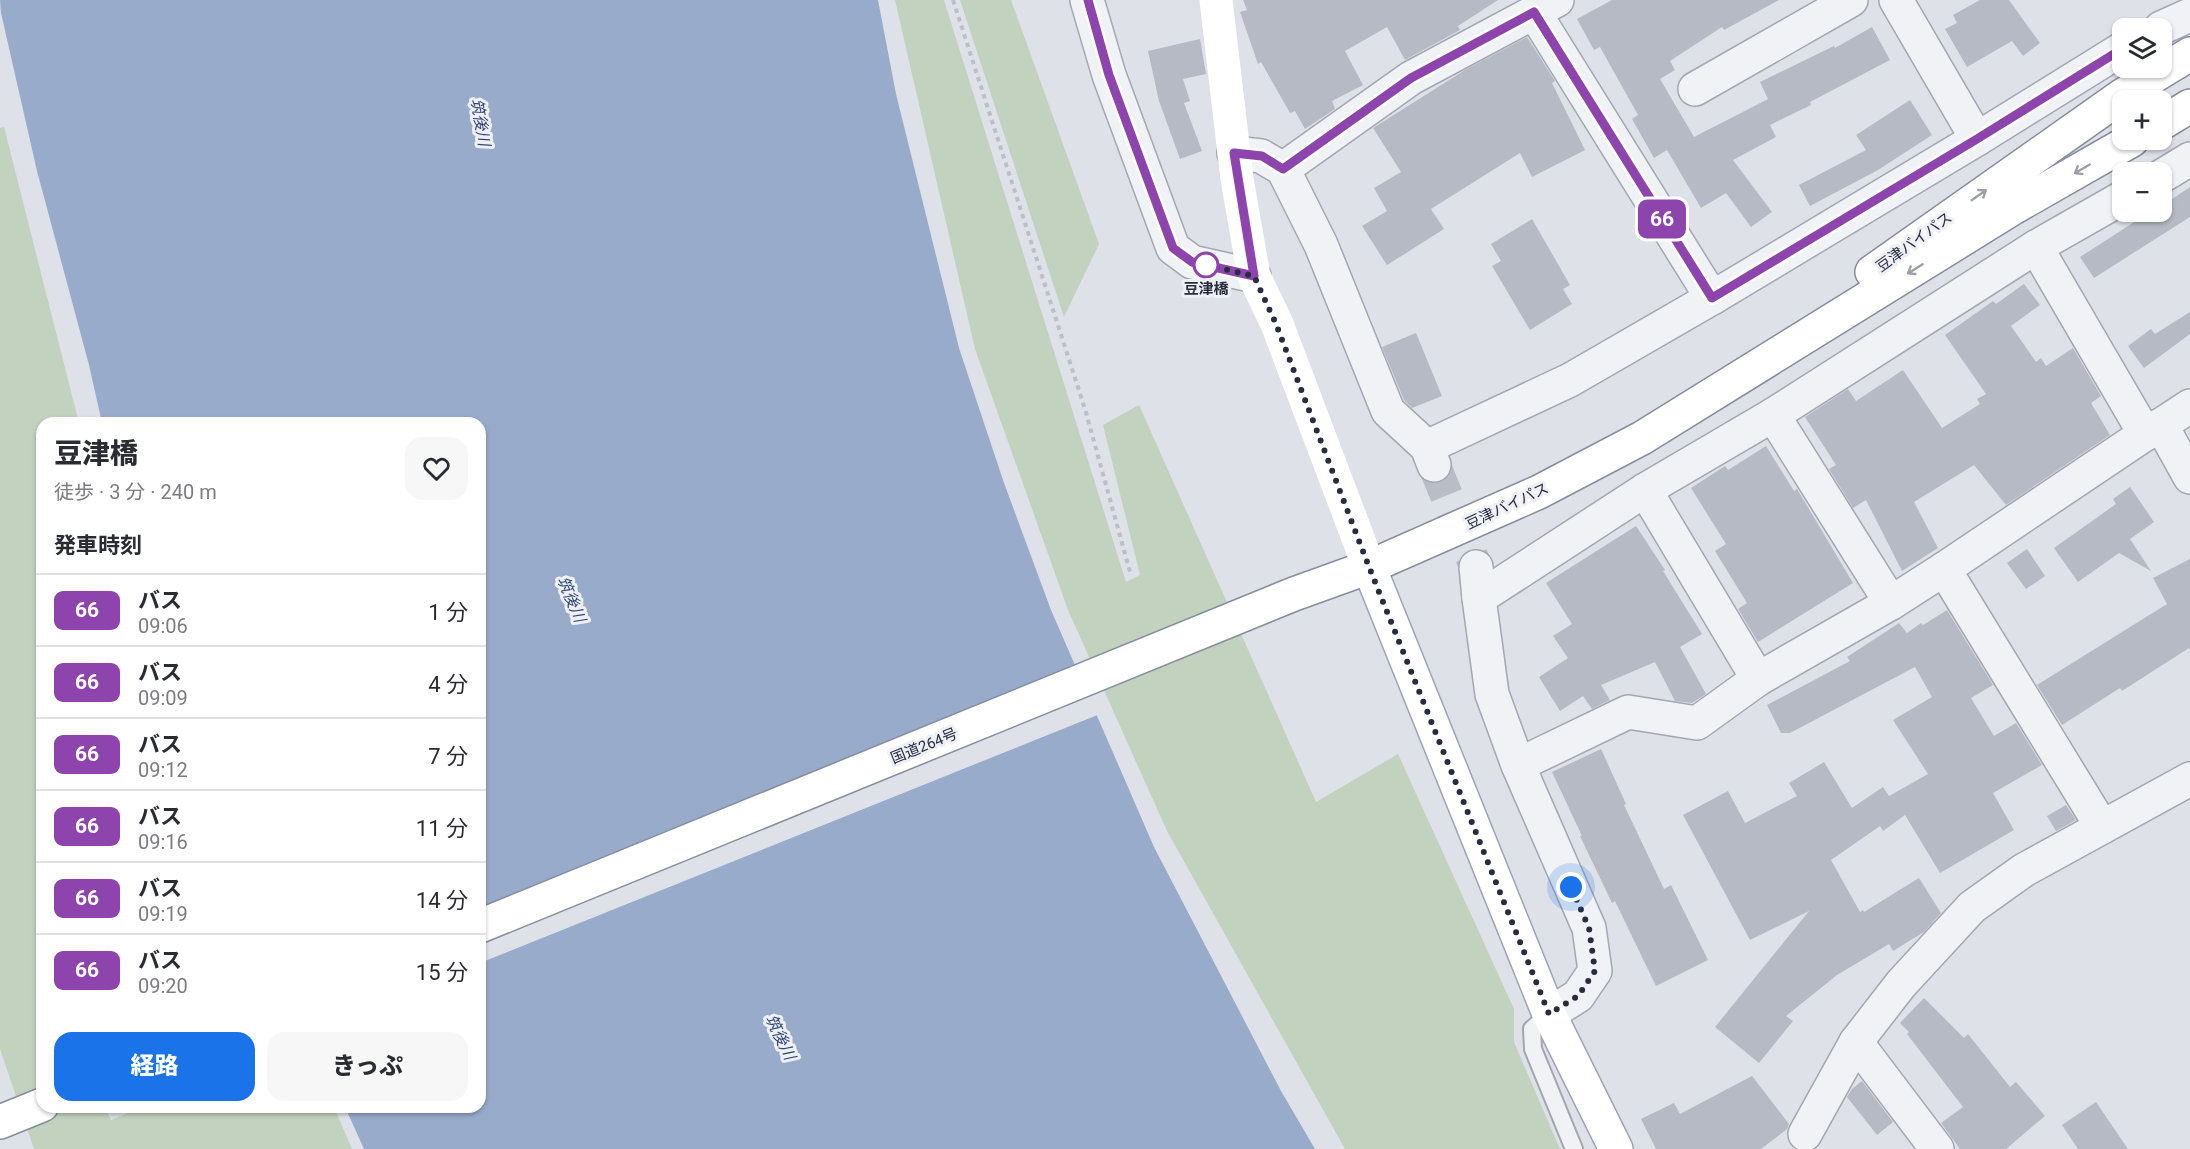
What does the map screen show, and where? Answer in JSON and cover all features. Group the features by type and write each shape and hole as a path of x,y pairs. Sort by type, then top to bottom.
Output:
{"main road":[{"path":"1216,0 1234,153 1254,276 1276,324 1369,567 1549,1014 1616,1149"},
{"name":"豆津バイパス","path":"1642,438 1967,204 2123,95 2190,54"},
{"path":"2172,117 2190,106"},
{"name":"豆津バイパス","path":"1369,567 1539,492 1642,438 2013,208 2115,150"},
{"name":"国道264号","path":"486,925 1294,594 1369,567"},
{"path":"0,1122 36,1107"}],"street":[{"path":"1088,0 1109,75 1173,248 1192,262 1254,276"},
{"path":"1695,89 1851,0"},
{"path":"1896,0 1977,139"},
{"path":"1283,169 1411,78 1546,6 1712,298"},
{"path":"2172,23 2190,15"},
{"path":"1234,153 1262,156 1283,169 1322,245 1388,411 1431,456 1570,380 1712,298 2112,55"},
{"path":"2172,170 2190,159"},
{"path":"1549,1014 1578,996 1595,971 1589,928 1518,765 1492,694 1477,583 1645,490 1773,415 2036,247 2112,204"},
{"path":"2036,247 2153,429 2190,477"},
{"path":"1518,765 1628,712 1697,723 1758,679 1891,603 1944,569 2190,406"},
{"path":"1773,415 1891,603"},
{"path":"1645,490 1758,679"},
{"path":"1944,569 2102,827"},
{"path":"1805,1134 1856,1042 1901,984 1972,907 2024,870 2190,779"},
{"path":"1856,1042 1937,1149"}],"lane":[{"path":"1549,1014 1532,1029 1533,1049 1574,1149"}],"path":[{"path":"953,0 1085,409 1130,572"}],"green space":[{"path":"895,0 944,0 1126,582 1140,575 1103,425 1139,405 1316,802 1398,754 1514,1009 1514,1042 1560,1149 1345,1149 1167,831 1068,610 975,349"},
{"path":"960,0 1011,0 1099,244 1064,317"},
{"path":"4,127 77,417 36,417 36,1113 108,1113 111,1120 128,1113 337,1113 352,1149 34,1149 0,1049 0,128"}],"water":[{"name":"筑後川","path":"0,0 878,0 896,94 959,348 1004,483 1051,610 1154,847 1281,1091 1315,1149 364,1149 348,1113 486,1113 486,417 101,417 37,171"}],"pier":[{"path":"1080,668 1100,714 486,961 486,908"}],"building":[{"path":"1243,0 1498,0 1458,26 1460,30 1405,60 1387,27 1345,51 1363,85 1332,101 1335,109 1305,129 1295,111 1290,113 1261,62 1258,64 1240,12 1247,10"},
{"path":"1612,0 1779,0 1724,30 1722,27 1670,61 1675,70 1660,79 1694,137 1768,99 1760,82 1834,46 1835,48 1872,27 1890,60 1810,102 1811,105 1770,125 1776,137 1733,160 1772,212 1751,227 1726,193 1701,208 1667,150 1654,158 1632,119 1638,115 1600,47 1594,50 1577,19"},
{"path":"1980,0 2009,0 2040,43 2023,56 2012,41 1967,67 1945,29 1957,23 1953,15"},
{"path":"1527,37 1555,81 1552,83 1585,150 1532,177 1520,153 1431,209 1444,229 1387,265 1362,226 1387,211 1374,188 1401,172 1373,128 1465,70"},
{"path":"1200,39 1206,74 1183,79 1190,101 1184,103 1202,151 1180,159 1159,101 1148,51"},
{"path":"1910,100 1932,135 1878,170 1810,206 1799,185 1866,150 1856,135"},
{"path":"2190,187 2190,217 2094,278 2080,257 2134,222 2172,222 2172,199"},
{"path":"1532,219 1570,285 1563,289 1572,304 1530,330 1492,266 1501,261 1491,244"},
{"path":"2024,284 2040,305 2011,326 2036,362 2041,358 2046,366 2073,348 2101,396 2091,403 2110,435 2006,505 1974,465 1914,502 1938,548 1902,571 1866,500 1853,508 1829,469 1836,465 1805,417 1848,389 1856,401 1903,370 1942,428 1980,404 1977,399 1986,394 1945,335 1993,301 1996,304"},
{"path":"2190,312 2190,334 2144,368 2128,346 2151,329 2155,334"},
{"path":"1416,333 1442,396 1412,408 1404,400 1382,347"},
{"path":"1766,446 1794,491 1797,489 1853,583 1758,642 1738,609 1747,603 1715,551 1726,544 1691,488 1725,466 1728,470"},
{"path":"2130,487 2154,522 2130,539 2151,571 2119,553 2078,582 2054,548 2116,504 2113,499"},
{"path":"1636,526 1665,570 1663,571 1702,634 1680,647 1706,694 1692,703 1675,701 1655,662 1601,685 1610,700 1592,709 1583,696 1560,711 1539,677 1568,658 1553,636 1572,624 1546,583"},
{"path":"2027,549 2045,576 2026,589 2007,563"},
{"path":"2190,559 2190,650 2189,648 2122,691 2120,688 2062,725 2037,685 2167,604 2153,578"},
{"path":"1947,610 1993,685 1971,698 1994,736 2016,723 2042,765 1993,793 2014,830 1940,873 1905,815 1883,831 1880,826 1831,860 1860,912 1863,910 1864,912 1919,878 1941,913 1924,932 1893,951 1889,944 1837,975 1786,1016 1793,1021 1759,1063 1715,1027 1809,911 1750,940 1683,815 1728,791 1745,823 1797,796 1789,783 1824,762 1852,808 1883,787 1889,796 1928,774 1893,720 1932,697 1915,667 1790,733 1781,733 1767,705 1850,661 1847,657 1899,623 1907,633"},
{"path":"1601,749 1626,804 1624,805 1664,889 1671,885 1708,960 1656,986 1615,901 1612,903 1552,772"},
{"path":"2066,805 2076,820 2056,831 2047,816"},
{"path":"1924,998 1964,1038 1968,1034 2010,1087 2016,1082 2045,1116 2006,1149 1960,1149 1941,1123 1963,1107 1907,1034 1909,1032 1900,1023"},
{"path":"1752,1076 1789,1124 1787,1129 1761,1149 1656,1149 1641,1119 1674,1103 1680,1114"},
{"path":"1862,1081 1893,1122 1877,1135 1847,1097 1852,1089"},
{"path":"2096,1102 2128,1149 2078,1149 2062,1125"}],"tunnel":[{"path":"1434,465 1476,567"}],"bus line":[{"name":"66","path":"1088,0 1109,75 1173,248 1192,262 1254,276 1234,153 1262,156 1283,169 1411,78 1534,12 1712,298 2112,55"}],"place":[{"name":"豆津橋","path":"1206,265"}],"route":[{"path":"1206,265 1254,276 1276,324 1369,567 1549,1014 1578,996 1595,971 1589,928 1571,887"}]}
